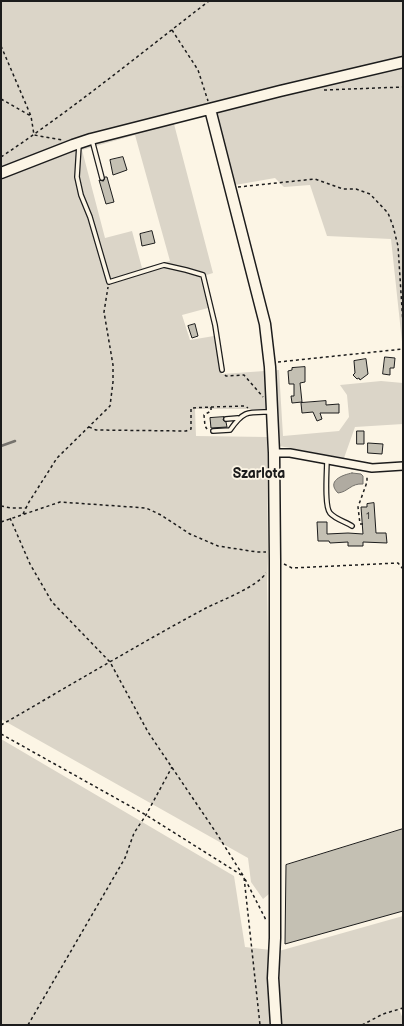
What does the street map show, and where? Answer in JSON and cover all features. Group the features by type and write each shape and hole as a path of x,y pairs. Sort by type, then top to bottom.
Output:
{"street":[{"path":"1,173 91,139 210,108 403,62"},
{"path":"210,108 264,324 270,367 274,453 275,556 275,938 273,978 276,1025"},
{"path":"274,453 290,452 372,468 403,466"}],"lane":[{"path":"91,139 102,178"},
{"path":"79,143 77,177 81,195 90,217 109,282 164,265 203,275 215,325 222,370"},
{"path":"226,419 238,418 252,412 272,410"},
{"path":"213,431 230,430 238,418"},
{"path":"327,459 328,510 331,514 352,526"}],"path":[{"path":"1,157 34,134 209,1"},
{"path":"171,30 198,70 210,108"},
{"path":"1,46 31,116 34,134"},
{"path":"320,90 403,87"},
{"path":"1,99 31,116"},
{"path":"34,134 62,140"},
{"path":"230,188 245,185 315,178 343,189 356,189 370,194 388,213 393,226 398,246 403,324"},
{"path":"23,514 57,458 110,406 113,382 113,365 104,312 109,282"},
{"path":"283,361 403,349"},
{"path":"222,370 226,376 244,375 272,410"},
{"path":"89,427 96,430 186,431 190,429 190,408 245,406 252,412"},
{"path":"211,408 210,411 204,415 205,426 208,430 213,431"},
{"path":"363,524 360,524 358,507 367,482 367,467"},
{"path":"1,522 60,502 146,508 161,515 190,534 218,546 275,556 292,568 398,563 403,569"},
{"path":"1,506 26,508"},
{"path":"10,518 30,564 52,602 110,662 148,732 217,834 244,877 268,924"},
{"path":"1,725 206,608 249,587 265,576 275,556"},
{"path":"1,734 146,816 244,877"},
{"path":"28,1025 125,858 134,834 146,816 172,767"},
{"path":"244,877 260,1025"},
{"path":"362,1025 383,1014 403,1008"}],"shaded area":[{"path":"1,1 403,1 403,351 391,239 327,236 310,185 284,187 275,178 235,185 216,112 174,124 213,273 200,277 208,308 182,315 190,340 214,336 222,374 279,370 283,436 339,431 349,417 347,395 340,385 381,381 403,383 403,424 355,427 344,458 279,446 277,409 195,409 196,436 267,437 269,894 263,899 251,882 248,858 1,719","holes":["135,135 170,261 142,268 132,231 105,238 82,150"]},
{"path":"352,473 361,474 363,476 363,484 352,486 338,493 334,485 337,479"},
{"path":"1,739 234,876 245,947 279,951 403,916 403,1008 399,1009 403,1019 403,1025 1,1025"}],"building":[{"path":"123,157 127,170 113,175 110,160"},
{"path":"105,177 107,177 114,202 106,204 99,180 103,181"},
{"path":"152,231 155,243 142,246 140,234"},
{"path":"195,324 198,336 192,338 188,326"},
{"path":"385,357 395,358 394,368 390,368 390,375 383,374"},
{"path":"366,359 368,374 360,380 359,378 357,379 353,375 355,373 354,361"},
{"path":"305,367 305,382 300,383 302,402 292,403 291,396 294,396 294,384 289,384 288,371 292,370 292,368"},
{"path":"326,401 326,405 339,404 339,413 320,413 322,419 317,421 313,412 302,413 301,403"},
{"path":"224,417 223,420 226,422 227,427 211,428 210,418"},
{"path":"357,431 364,431 364,444 357,444"},
{"path":"368,443 383,444 382,454 368,453"},
{"path":"374,503 376,533 386,533 387,543 363,542 363,546 348,546 348,542 330,543 329,541 318,541 317,522 327,522 327,534 363,534 361,507 367,507 367,504"},
{"path":"403,829 403,911 285,944 286,865"}],"waterway":[{"path":"1,446 15,441"}],"district":[{"name":"Szarlota","path":"259,474"}]}
